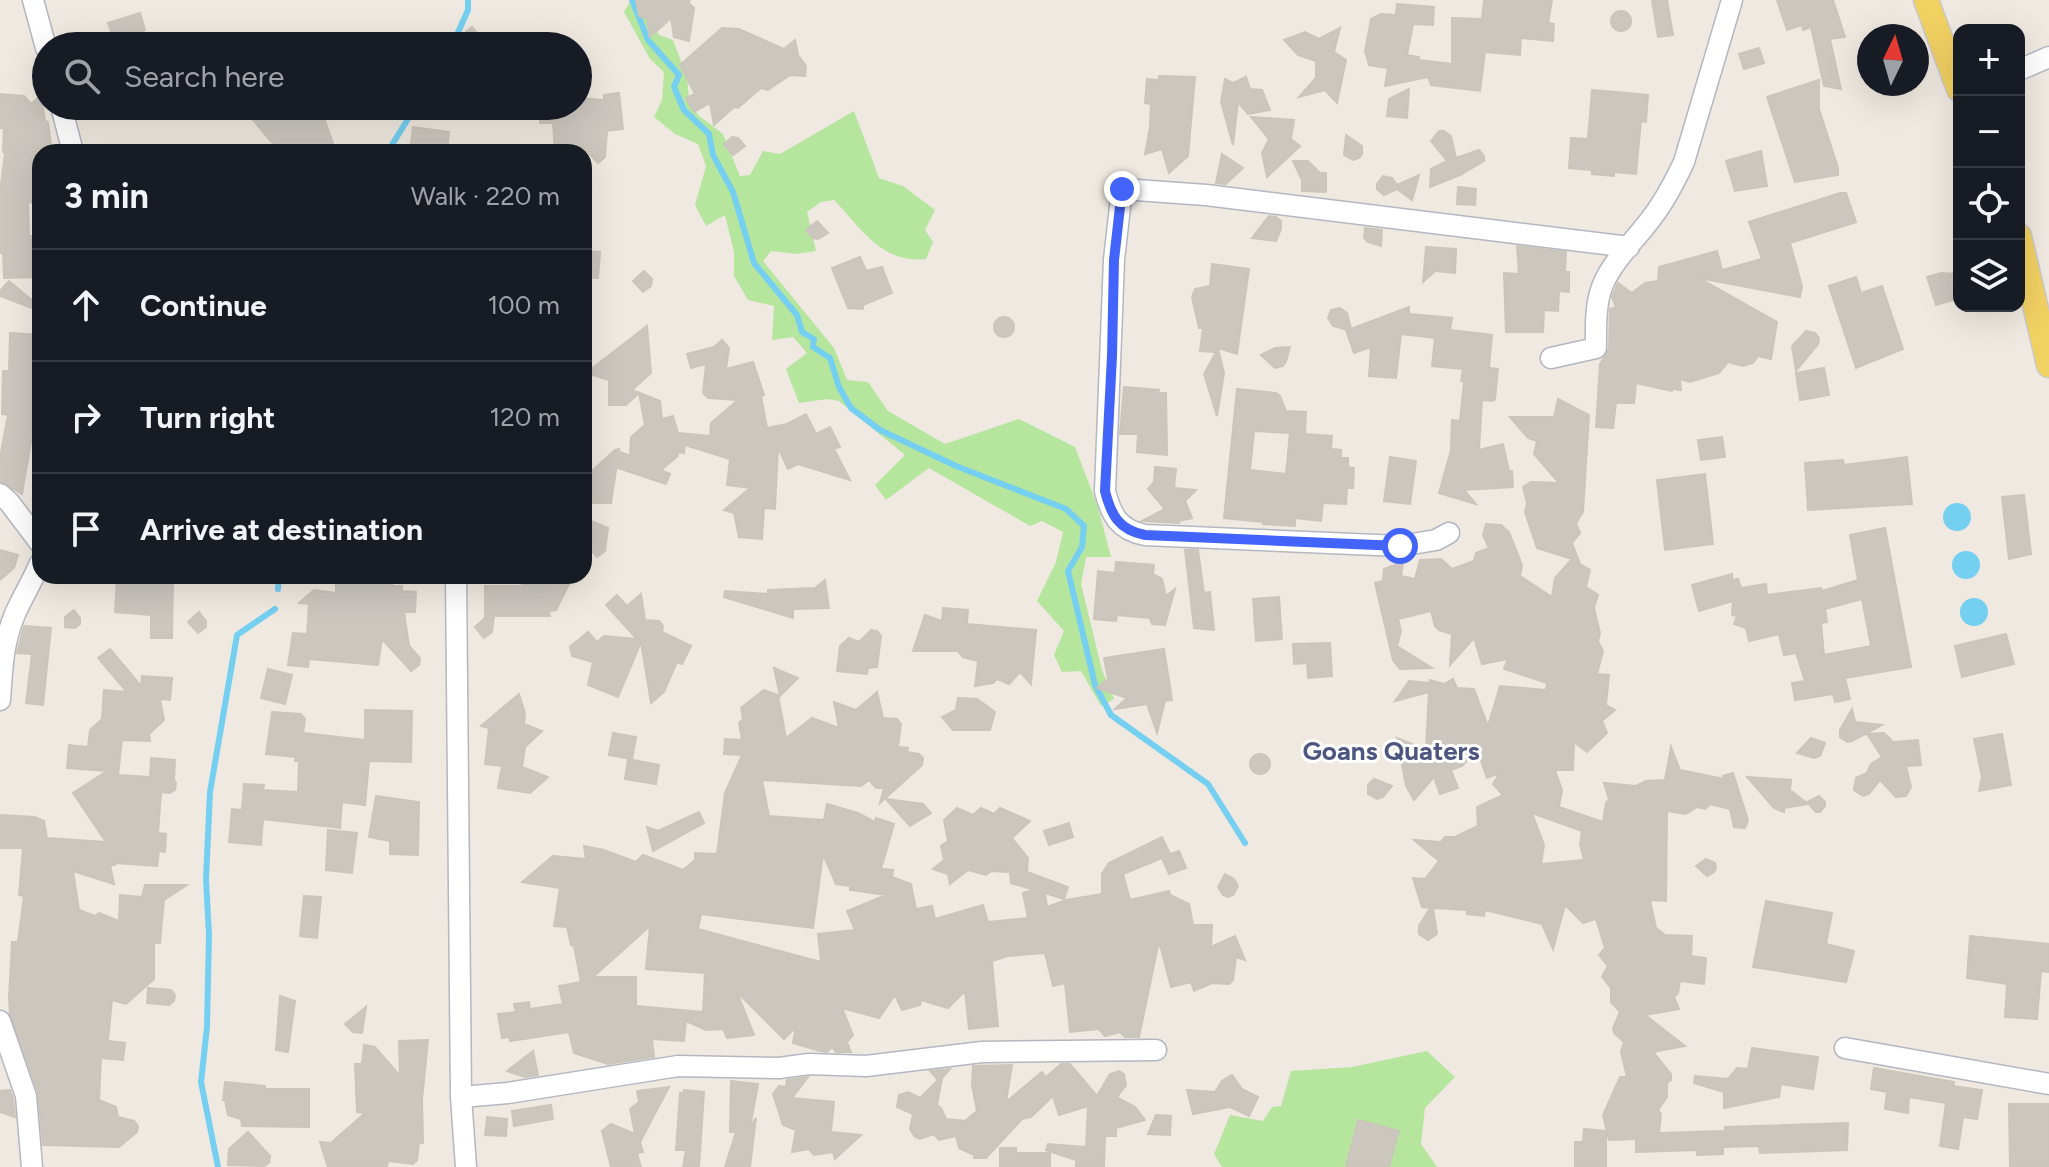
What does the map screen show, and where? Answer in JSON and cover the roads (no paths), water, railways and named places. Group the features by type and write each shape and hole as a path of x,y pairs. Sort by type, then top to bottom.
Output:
{"main road":[{"path":"1926,0 1953,73"},
{"path":"2020,240 2049,365"}],"street":[{"path":"33,0 42,32"},
{"path":"1551,358 1596,348 1596,315 1601,289 1661,205 1684,162 1732,0"},
{"path":"2025,67 2049,57"},
{"path":"65,120 71,144"},
{"path":"1449,533 1436,540 1400,546 1145,535 1131,532 1119,524 1109,508 1105,491 1114,260 1122,189 1206,195 1629,247"},
{"path":"0,494 32,532"},
{"path":"0,700 6,640 32,580"},
{"path":"456,584 461,1097 466,1167"},
{"path":"0,1021 26,1096 32,1167"},
{"path":"1845,1048 2049,1084"},
{"path":"461,1097 508,1093 678,1066 866,1066 982,1052 1156,1050"}],"water":[{"path":"1957,503 1967,507 1971,517 1967,527 1957,531 1947,527 1943,517 1947,507"},
{"path":"1966,551 1976,555 1980,565 1976,575 1966,579 1956,575 1952,565 1956,555"},
{"path":"1974,598 1984,602 1988,612 1984,622 1974,626 1964,622 1960,612 1964,602"}],"waterway":[{"path":"458,32 468,10 468,0"},
{"path":"632,0 648,40 679,75 674,87 684,110 709,134 713,155 733,192 754,263 797,315 802,332 814,339 813,347 830,358 839,387 851,408 880,430 956,466 1066,509 1084,526 1082,547 1068,571 1095,685 1111,715 1208,784 1245,843"},
{"path":"392,144 407,120"},
{"path":"278,584 278,589"},
{"path":"218,1167 201,1082 207,1027 209,935 206,879 210,792 237,635 275,609"}],"district":[{"name":"Goans Quaters","path":"1391,751"}]}
